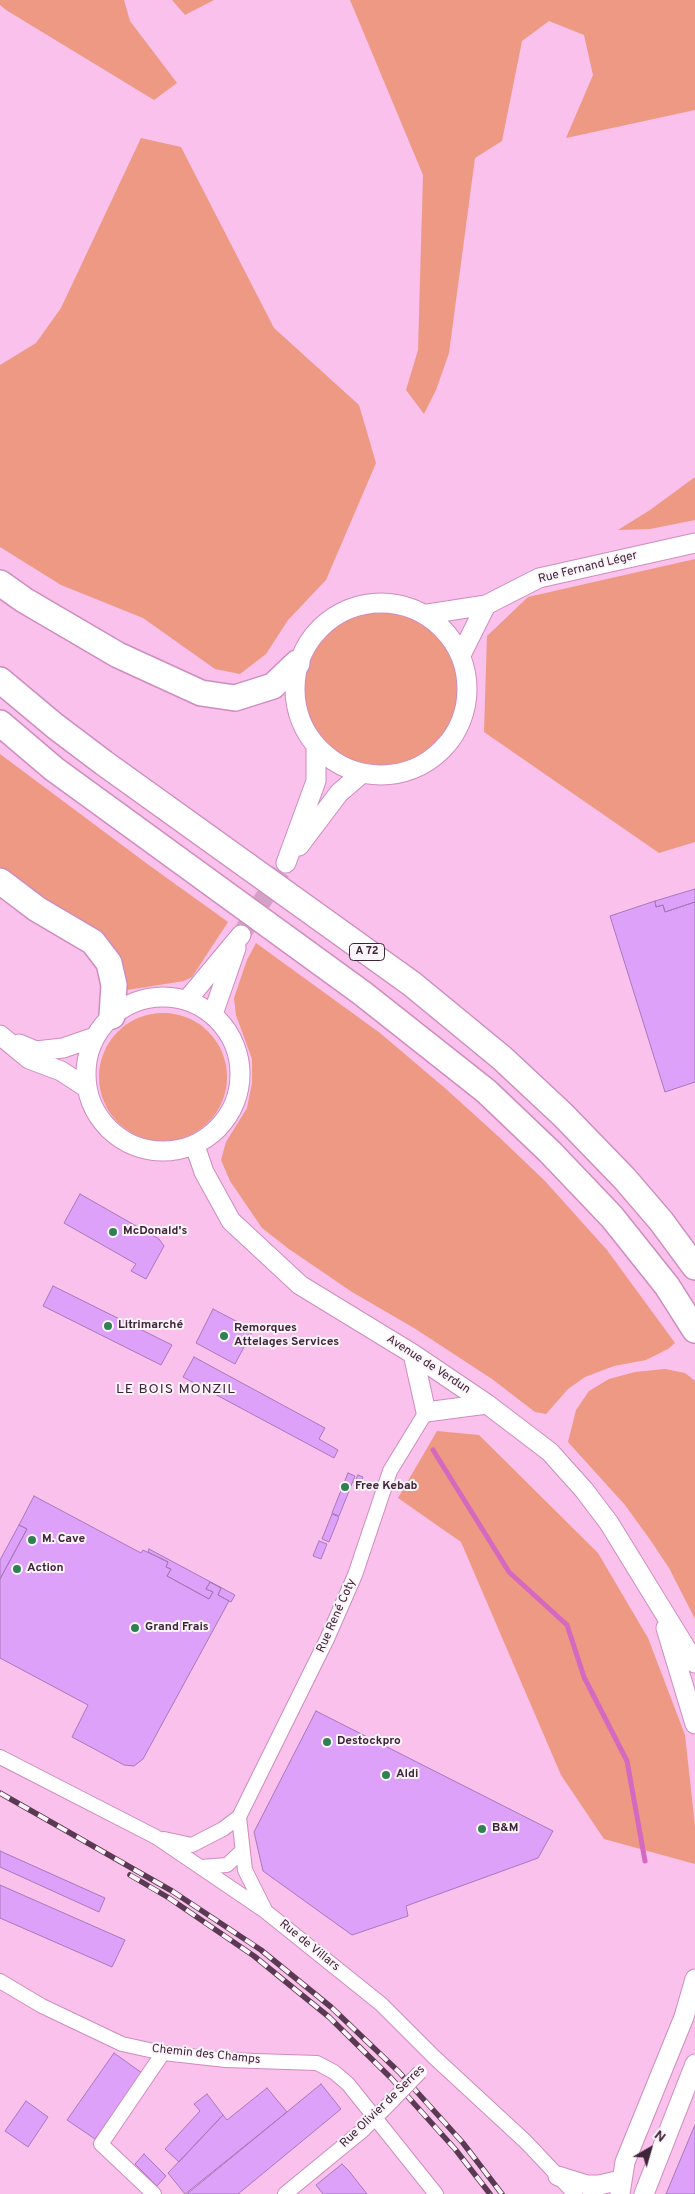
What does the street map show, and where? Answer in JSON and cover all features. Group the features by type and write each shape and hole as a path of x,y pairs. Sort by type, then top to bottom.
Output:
{"highway":[{"path":"0,583 24,600 118,655 201,693 235,698 273,686 297,663"},
{"name":"A 72","path":"0,680 55,726 104,763 295,898 412,984 459,1022 536,1088 592,1143 661,1221 695,1267"},
{"name":"A 72","path":"0,723 54,769 362,993 486,1091 550,1152 612,1217 667,1286 695,1330"},
{"path":"0,881 37,909 93,942 109,963 114,985 112,1016"}],"main road":[{"name":"Rue Fernand Léger","path":"428,614 486,605 539,578 695,543"},
{"path":"316,749 347,768 361,774 397,774 420,766 440,752 455,733 464,711 467,688 461,655 451,640 428,614 385,603 360,605 336,615 316,631 297,663 294,679 296,708 316,749 316,781 286,863 339,793 361,774"},
{"path":"461,655 486,605"},
{"path":"187,1000 240,935 213,1014"},
{"path":"160,996 187,1000 213,1014 230,1034 240,1059 241,1085 233,1110 217,1131 195,1146 172,1152 149,1151 127,1143 108,1129 94,1110 87,1088 85,1071 88,1054 94,1037 112,1016 134,1002 160,996"},
{"path":"2,1037 36,1051 63,1048 94,1037"},
{"path":"2,1037 29,1060 61,1071 87,1088"},
{"name":"Avenue de Verdun","path":"195,1146 204,1172 231,1221 300,1285 413,1354 487,1404 550,1452 584,1490 609,1523 656,1596 695,1663"},
{"path":"413,1354 426,1412 487,1404"},
{"name":"Avenue de Verdun","path":"656,1596 695,1724"},
{"path":"558,2176 587,2185 620,2187 625,2162 684,2017 695,1979"},
{"path":"644,2194 695,2064"}],"street":[{"name":"Rue René Coty","path":"156,1837 192,1845 222,1829 238,1817 327,1639 354,1575 390,1471 426,1412"},
{"name":"Rue de Villars","path":"0,1757 156,1837 265,1910 381,2004 434,2057 526,2142 574,2194"},
{"path":"238,1817 245,1870 265,1910"},
{"path":"201,1867 227,1865 242,1851"},
{"name":"Chemin des Champs","path":"0,1981 42,2006 122,2044 163,2053 226,2060 317,2064 334,2072 348,2084 436,2194"},
{"path":"154,2194 101,2144 163,2053"},
{"name":"Rue Olivier de Serres","path":"285,2194 375,2118 434,2057"}],"shaded area":[{"path":"0,0 124,0 130,21 177,83 154,100 6,10 0,5"},
{"path":"172,0 214,0 185,15"},
{"path":"350,0 695,0 695,110 566,138 593,75 584,35 549,21 522,41 502,141 475,158 449,353 436,390 424,414 406,390 418,350 423,175"},
{"path":"141,138 181,147 274,328 359,405 376,463 326,580 288,620 266,654 240,674 215,669 143,618 61,585 0,547 0,365 36,343 61,308"},
{"path":"695,477 695,520 650,529 618,530 650,510"},
{"path":"695,559 695,842 659,853 484,732 487,636 528,597"},
{"path":"373,611 389,611 404,614 418,620 441,639 450,652 456,666 459,689 458,704 450,726 431,749 418,758 404,764 389,767 373,767 358,764 344,758 321,739 312,726 306,712 303,697 303,681 306,666 312,652 331,629 344,620 358,614"},
{"path":"0,754 228,922 192,977 184,981 121,991 119,979 0,870"},
{"path":"256,943 380,1033 500,1138 545,1181 607,1250 675,1343 668,1349 646,1360 614,1366 585,1377 568,1389 546,1414 535,1412 492,1379 414,1328 352,1292 262,1228 230,1181 221,1160 226,1142 247,1108 252,1083 252,1059 236,1015 234,998 247,960"},
{"path":"163,1013 187,1018 208,1032 222,1053 227,1077 222,1101 208,1122 187,1136 163,1141 139,1136 118,1122 104,1101 99,1077 104,1053 118,1032 139,1018"},
{"path":"665,1369 685,1373 695,1381 695,1619 669,1568 651,1541 625,1505 568,1442 576,1410 589,1391 609,1379 635,1372"},
{"path":"437,1431 479,1435 598,1553 648,1638 685,1735 695,1826 695,1864 604,1839 561,1775 461,1542 398,1498"}],"building":[{"path":"695,889 695,902 665,912 663,905 656,907 655,901"},
{"path":"655,901 656,907 663,905 665,912 695,902 695,1082 665,1092 610,916"},
{"name":"McDonald's","path":"80,1194 159,1239 164,1246 146,1279 131,1271 136,1264 64,1223"},
{"name":"Litrimarché","path":"53,1286 172,1345 161,1365 43,1306"},
{"name":"Remorques Attelages Services","path":"213,1309 253,1330 235,1364 196,1343"},
{"path":"194,1357 325,1428 319,1439 338,1450 334,1458 183,1377"},
{"path":"348,1473 355,1476 339,1516 332,1513"},
{"path":"358,1475 363,1477 359,1486 354,1483"},
{"path":"34,1496 141,1553 143,1550 168,1562 166,1567 171,1569 167,1576 209,1599 213,1592 206,1589 210,1582 221,1588 218,1595 229,1601 143,1759 134,1766 124,1765 72,1737 88,1705 0,1658 0,1579 27,1529 19,1525"},
{"path":"332,1514 339,1517 329,1542 322,1539"},
{"path":"19,1525 27,1529 0,1579 0,1560"},
{"path":"319,1541 327,1544 321,1559 313,1556"},
{"path":"149,1549 235,1595 231,1602 218,1595 221,1588 210,1582 206,1589 213,1592 209,1599 167,1576 171,1569 166,1567 168,1562 148,1552"},
{"path":"316,1711 553,1831 538,1858 406,1906 408,1916 352,1935 263,1871 254,1832"},
{"path":"0,1851 105,1898 99,1912 0,1867"},
{"path":"0,1885 125,1940 112,1967 0,1918"},
{"path":"114,2053 142,2073 95,2139 67,2120"},
{"path":"321,2084 341,2109 238,2194 187,2194"},
{"path":"267,2088 287,2112 185,2194 168,2173 223,2115 227,2120"},
{"path":"207,2094 223,2115 179,2162 165,2149 200,2111 194,2104"},
{"path":"26,2101 48,2117 28,2147 5,2131"},
{"path":"695,2125 695,2194 666,2194 689,2139"},
{"path":"144,2154 166,2176 157,2186 135,2164"},
{"path":"342,2164 367,2194 323,2194 316,2185"}],"waterway":[{"path":"433,1450 509,1572 567,1625 584,1677 627,1761 645,1861"}],"tunnel":[{"path":"241,935 286,863"}],"railway":[{"path":"0,1793 172,1891 261,1950 331,2007 399,2072 463,2143 502,2194"},
{"path":"130,1875 169,1898 254,1956 329,2017 391,2078 455,2149 490,2194"}],"place":[{"name":"McDonald's","path":"113,1232"},
{"name":"Litrimarché","path":"108,1326"},
{"name":"Remorques Attelages Services","path":"224,1336"},
{"name":"Free Kebab","path":"345,1487"},
{"name":"M. Cave","path":"32,1540"},
{"name":"Action","path":"17,1569"},
{"name":"Grand Frais","path":"135,1628"},
{"name":"Destockpro","path":"327,1742"},
{"name":"Aldi","path":"386,1775"},
{"name":"B&M","path":"482,1829"}],"district":[{"name":"LE BOIS MONZIL","path":"176,1390"}]}
